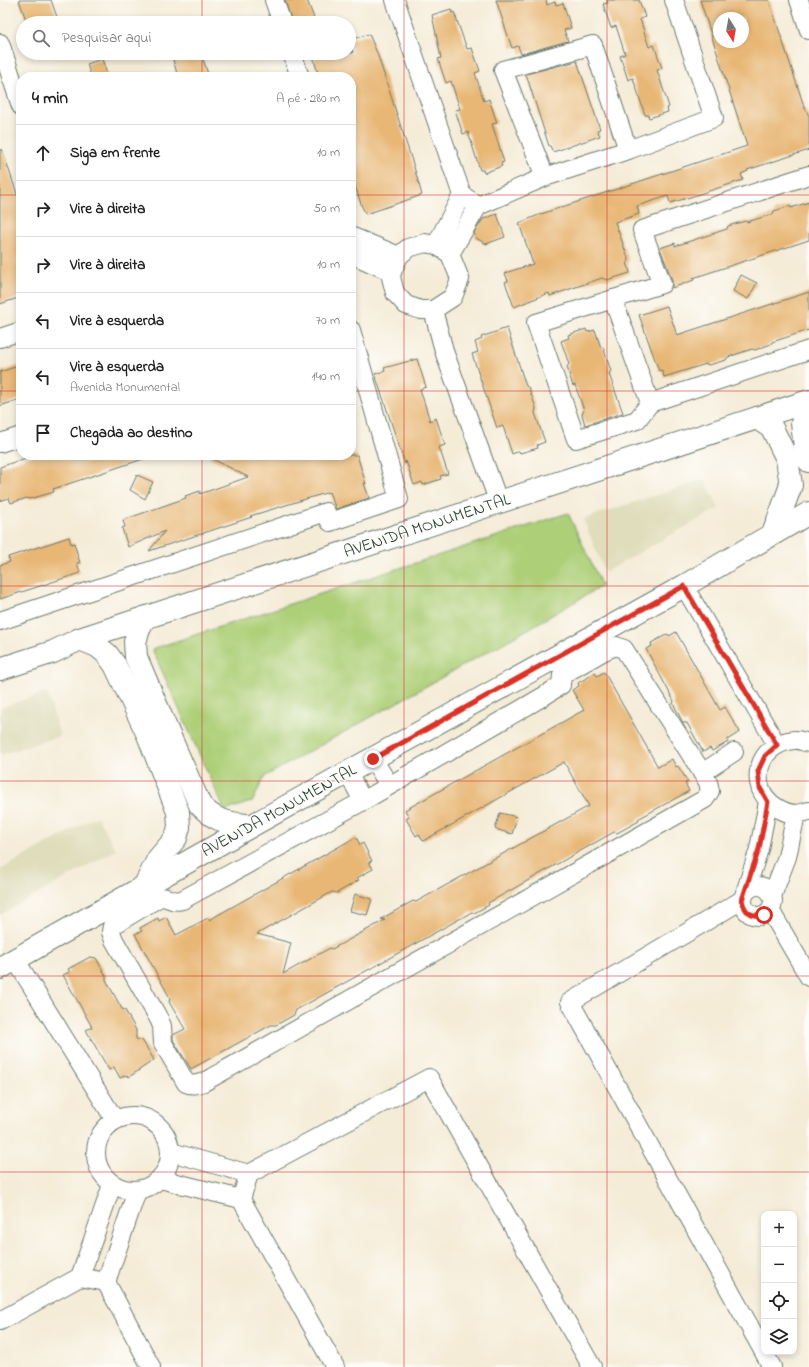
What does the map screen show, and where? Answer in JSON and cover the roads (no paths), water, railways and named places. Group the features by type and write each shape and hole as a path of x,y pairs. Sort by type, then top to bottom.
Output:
{"street":[{"path":"274,0 280,16"},
{"path":"395,0 462,195 478,206"},
{"path":"443,249 478,206 545,177 628,150 714,118 674,0"},
{"path":"799,0 809,30"},
{"path":"0,43 16,91"},
{"path":"545,177 503,70 594,45 628,150"},
{"path":"294,60 298,72"},
{"path":"809,175 642,230 662,284 536,323 576,439 637,420 650,403 809,350"},
{"path":"443,249 462,195"},
{"path":"356,242 399,256"},
{"path":"425,243 443,249 460,279 453,297 433,310 421,310 406,305 395,292 391,277 399,256 408,248 425,243"},
{"path":"356,244 392,272"},
{"path":"613,299 650,403"},
{"path":"433,310 445,354 499,503"},
{"path":"0,338 16,333"},
{"path":"0,621 326,512 330,522 399,499 356,348"},
{"name":"AVENIDA MONUMENTAL","path":"0,669 53,652 80,639 809,401"},
{"path":"809,409 802,423 806,456 809,461"},
{"path":"757,418 772,428 787,459 791,485 773,534"},
{"path":"0,443 16,438"},
{"name":"AVENIDA MONUMENTAL","path":"8,964 145,885 684,586 809,513"},
{"path":"684,586 777,745"},
{"path":"144,618 135,642 136,657 200,805 218,820 251,826"},
{"path":"80,639 97,646 107,654 115,665 148,735 178,812 179,827 176,838 158,859 145,885"},
{"path":"616,646 624,649 708,782 710,791 705,799 204,1082 197,1085 186,1083 163,1043 162,1026 159,1019 114,940 111,932 112,926 160,898 166,898 173,901 182,900 389,785 550,692 560,685 562,675 604,651 616,646"},
{"path":"768,802 759,849 744,897 744,908 749,913 756,916 764,915 771,903 803,812 782,811 768,802 760,788 758,771 765,756 777,745 795,740 809,743"},
{"path":"702,773 734,752"},
{"path":"373,759 389,785"},
{"path":"348,773 363,800"},
{"path":"772,1367 570,1002 744,897 751,888 759,886 767,889 771,903 809,977"},
{"path":"8,964 115,1120"},
{"path":"171,1152 249,1174 429,1078 592,1367"},
{"path":"133,1116 152,1121 165,1134 171,1152 168,1167 160,1179 150,1187 137,1191 124,1190 112,1185 101,1174 95,1160 96,1144 103,1130 115,1120 133,1116"},
{"path":"241,1200 249,1174"},
{"path":"160,1179 241,1200 335,1367"},
{"path":"80,1277 112,1185"},
{"path":"137,1191 106,1282 152,1367"},
{"path":"0,1321 80,1277 106,1282"}]}
